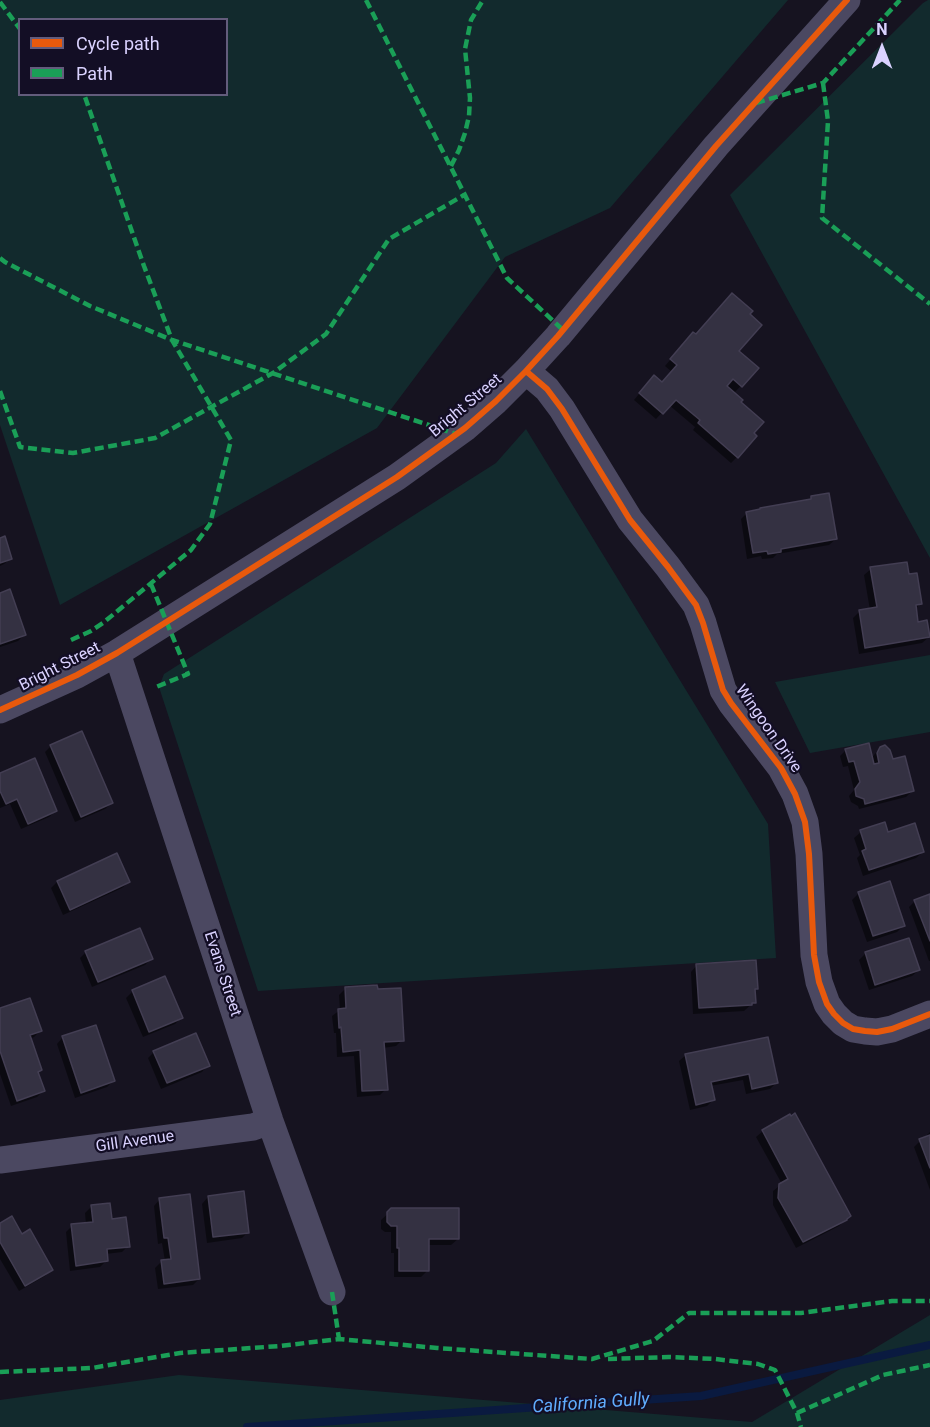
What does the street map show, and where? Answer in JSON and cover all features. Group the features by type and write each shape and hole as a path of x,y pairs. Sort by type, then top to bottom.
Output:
{"street":[{"name":"Bright Street","path":"0,710 77,675 117,653 398,477 465,428 526,371 558,336 716,146 847,0"},
{"name":"Wingoon Drive","path":"526,371 547,389 562,409 630,520 696,606 723,690 781,768 795,794 805,822 816,969 827,1004 843,1023 853,1029 865,1031 878,1032 892,1029 930,1014"},
{"name":"Evans Street","path":"117,653 270,1122 332,1292"},
{"name":"Gill Avenue","path":"0,1161 253,1127 270,1122"}],"green space":[{"path":"0,0 788,0 610,208 505,257 377,428 60,605 0,425"},
{"path":"930,0 930,558 730,195"},
{"path":"526,429 768,824 776,958 258,991 159,687 164,674 496,463"},
{"path":"930,655 930,732 810,753 775,682"},
{"path":"930,1315 930,1427 0,1427 0,1400 179,1375 752,1422"}],"building":[{"path":"732,293 753,311 750,314 762,325 739,351 759,368 742,387 733,379 727,386 764,422 754,433 757,436 738,458 676,400 663,414 639,393 654,375 662,382 677,365 670,359 693,332 696,334"},
{"path":"829,493 837,539 781,549 781,552 753,553 746,512 811,499 811,496"},
{"path":"5,536 12,559 0,563 0,538"},
{"path":"907,562 909,574 917,573 922,604 916,605 918,622 927,620 930,637 865,648 859,610 877,607 870,567"},
{"path":"10,589 26,635 0,644 0,593"},
{"path":"82,731 113,803 81,817 50,745"},
{"path":"869,743 874,764 879,763 877,753 880,747 885,745 890,750 893,759 905,756 914,791 865,804 864,799 856,796 855,789 860,782 854,761 849,762 845,749"},
{"path":"35,758 57,811 28,824 17,799 6,804 0,791 0,773"},
{"path":"885,822 888,832 915,823 924,852 869,870 862,851 866,849 860,830"},
{"path":"117,853 130,882 70,910 57,881"},
{"path":"890,881 905,926 873,936 858,892"},
{"path":"930,894 930,941 914,900"},
{"path":"140,928 153,959 98,982 85,951"},
{"path":"909,938 920,970 875,985 865,952"},
{"path":"756,960 758,989 755,989 756,1003 699,1008 696,964"},
{"path":"165,976 183,1018 149,1032 132,990"},
{"path":"377,985 378,989 401,988 404,1041 384,1042 388,1090 362,1091 360,1050 343,1052 338,1009 346,1008 345,987"},
{"path":"30,998 42,1031 30,1035 42,1070 38,1072 45,1091 17,1101 0,1051 0,1008"},
{"path":"96,1025 115,1081 81,1093 62,1036"},
{"path":"196,1033 210,1066 167,1083 153,1051"},
{"path":"768,1037 778,1083 752,1089 749,1074 711,1082 715,1100 696,1105 685,1054"},
{"path":"795,1113 851,1216 803,1242 778,1198 779,1184 788,1179 762,1130"},
{"path":"930,1135 930,1168 919,1139"},
{"path":"244,1191 249,1233 213,1237 208,1196"},
{"path":"190,1194 200,1279 164,1284 161,1260 171,1259 168,1238 164,1238 159,1198"},
{"path":"110,1203 112,1219 126,1217 130,1247 107,1249 108,1261 76,1266 71,1224 93,1222 91,1205"},
{"path":"391,1208 459,1208 459,1239 429,1239 429,1271 399,1271 397,1226 391,1226 387,1222 387,1212"},
{"path":"12,1216 22,1234 30,1229 53,1270 25,1286 0,1242 0,1223"}],"waterway":[{"name":"California Gully","path":"247,1427 701,1396 930,1345"}],"marked path":[{"path":"366,0 507,278 563,330"},
{"path":"451,166 459,150 469,116 470,98 465,49 471,20 483,0"},
{"path":"756,103 823,83 900,0"},
{"path":"0,2 18,26"},
{"path":"823,83 828,121 822,218 930,304"},
{"path":"71,640 103,623 191,550 210,524 231,440 172,340 85,96"},
{"path":"0,391 20,447 73,453 155,438 273,373 326,334 389,239 464,195"},
{"path":"0,258 90,306 172,340 456,434"},
{"path":"151,584 188,674 156,687"},
{"path":"332,1292 339,1339"},
{"path":"0,1372 92,1368 180,1353 339,1339 592,1359 653,1341 689,1313 801,1313 892,1301 930,1301"},
{"path":"608,1359 669,1357 758,1364 775,1370 797,1413 801,1427"},
{"path":"797,1413 883,1375 930,1365"}],"cycle path":[{"path":"0,710 77,675 117,653 397,477 465,428 496,401 558,336 716,146 847,0"},
{"path":"526,371 547,389 562,409 630,520 696,605 723,690 781,768 795,794 805,822 809,854 814,955 819,982 827,1004 843,1023 853,1029 865,1031 877,1032 892,1029 930,1014"}]}
